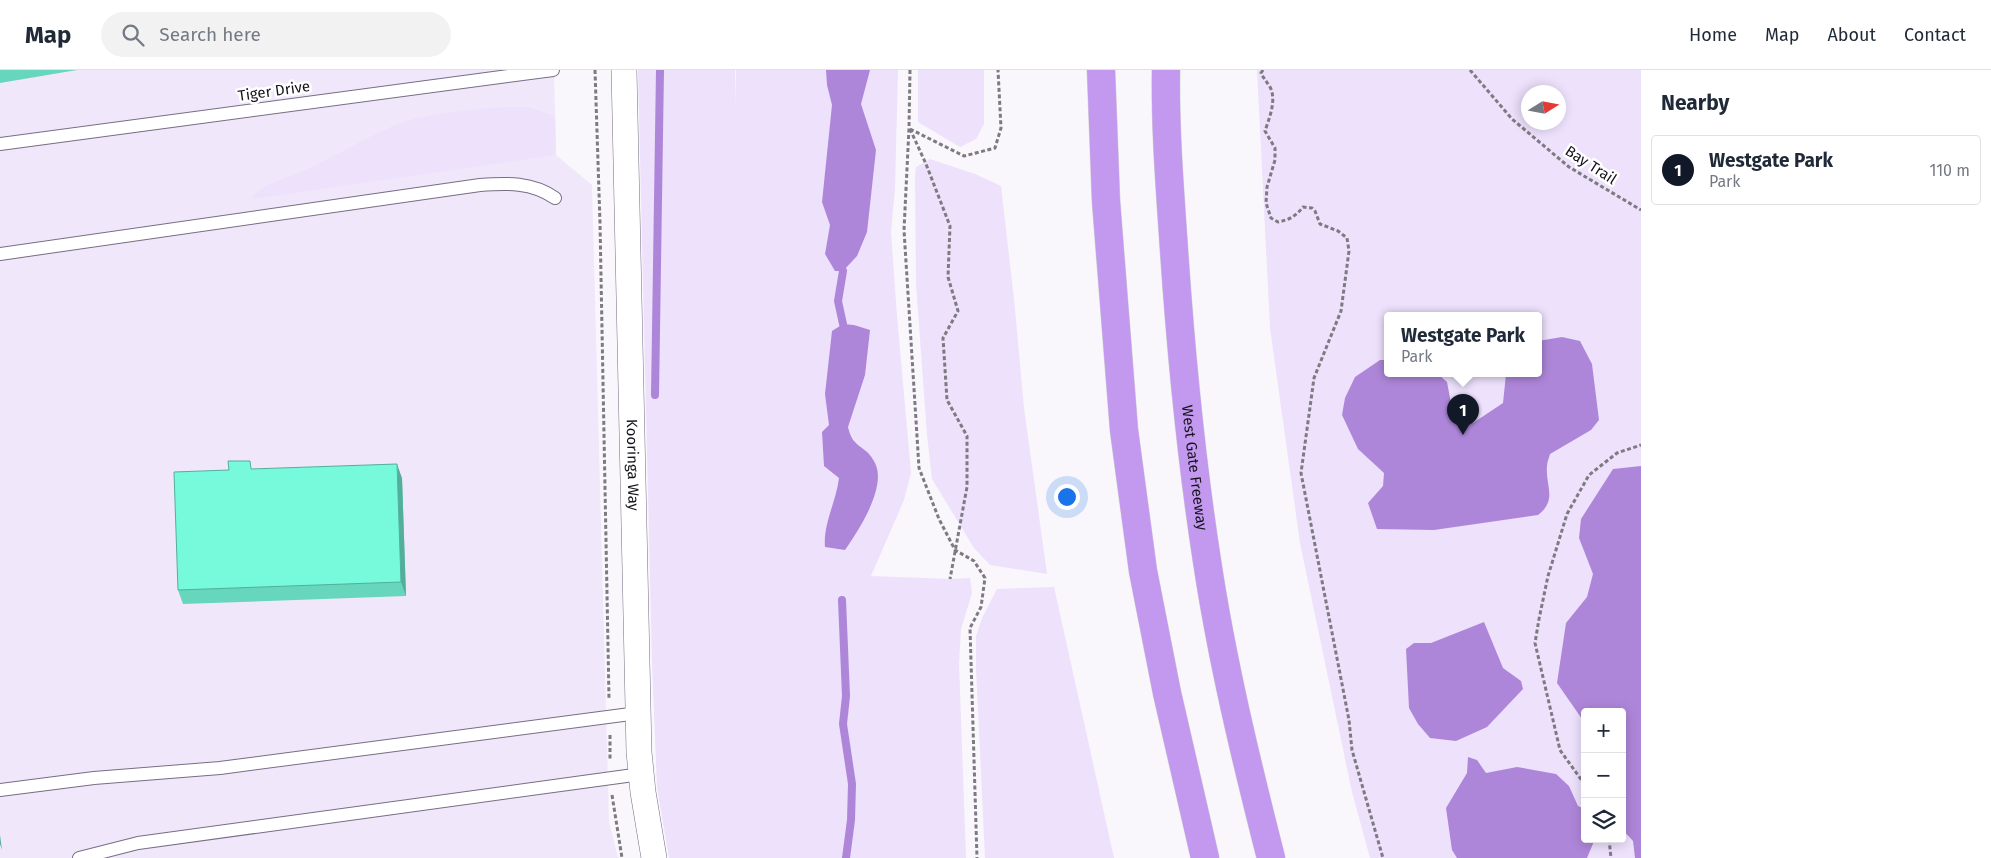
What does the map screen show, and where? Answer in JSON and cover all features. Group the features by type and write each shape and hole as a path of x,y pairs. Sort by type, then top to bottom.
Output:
{"highway":[{"path":"1101,70 1106,201 1124,430 1145,580 1167,694 1205,858"},
{"name":"West Gate Freeway","path":"1166,70 1170,191 1191,444 1207,562 1229,680 1271,858"}],"street":[{"name":"Kooringa Way","path":"624,70 638,713 641,774 654,858"}],"lane":[{"name":"Tiger Drive","path":"0,144 553,70"},
{"path":"0,254 480,185 521,184 540,189 555,198"},
{"path":"0,790 94,778 220,768 638,713"},
{"path":"79,858 138,843 641,774"}],"path":[{"path":"595,70 600,233 610,778 612,804 622,858"},
{"path":"910,70 904,230 919,468 939,519 955,550 974,561 985,578 981,607 970,628 977,858"},
{"path":"909,128 964,156 995,148 1001,128 998,70"},
{"path":"1263,70 1261,73 1264,82 1271,89 1272,109 1265,131 1275,154 1267,187 1266,203 1271,218 1278,222 1288,220 1298,214 1303,207 1312,208 1320,224 1338,231 1347,238 1349,251 1341,311 1314,378 1302,473 1349,720 1352,750 1382,858"},
{"name":"Bay Trail","path":"1470,70 1512,118 1569,167 1641,210"},
{"path":"909,128 926,164 950,226 948,277 958,310 944,338 947,400 967,436 967,487 950,579"},
{"path":"1581,779 1560,750 1535,643 1539,619 1548,576 1567,514 1589,475 1617,453 1641,445"},
{"path":"1609,843 1611,858"}],"shaded area":[{"path":"0,70 554,70 556,155 592,185 609,822 618,858 0,858"},
{"path":"638,70 735,70 736,109 736,70 898,70 895,188 891,232 911,473 904,500 871,576 970,578 972,593 961,629 959,664 966,858 669,858 657,787 652,663"},
{"path":"826,70 870,70 861,104 876,150 867,232 857,256 843,271 835,271 825,254 830,225 822,202 832,105 827,85"},
{"path":"918,70 984,70 984,124 976,139 960,147 918,122"},
{"path":"1257,70 1641,70 1641,858 1370,858 1352,792 1300,543 1270,328"},
{"path":"505,107 528,107 555,116 556,155 252,199 261,189 313,167 369,137 406,121 434,115"},
{"path":"930,159 975,174 1001,186 1024,408 1047,574 990,565 974,548 932,479 916,284 915,177 916,167"},
{"path":"843,324 870,330 865,375 848,427 853,440 872,458 878,473 870,508 845,550 825,547 826,530 839,478 824,466 822,432 829,425 825,394 832,331"},
{"path":"1562,337 1580,341 1592,364 1599,420 1591,430 1550,454 1547,466 1549,498 1548,504 1544,509 1538,515 1434,530 1377,529 1368,503 1383,486 1384,473 1358,449 1342,415 1345,398 1355,377 1380,360 1384,360 1384,377 1441,377 1447,382 1453,414 1473,423 1503,403 1506,377 1542,377 1542,340"},
{"path":"1641,466 1641,858 1635,858 1633,841 1626,833 1626,708 1581,708 1581,718 1557,683 1566,623 1587,597 1593,574 1579,538 1581,519 1613,469"},
{"path":"1054,587 1114,858 985,858 976,636 982,618 997,589"},
{"path":"1484,622 1503,668 1521,681 1523,689 1487,727 1456,741 1430,738 1418,724 1409,708 1406,649 1414,643 1431,643"},
{"path":"1468,757 1477,760 1486,773 1517,767 1556,774 1569,786 1578,806 1581,807 1581,843 1593,843 1587,858 1457,858 1452,850 1446,808 1467,773"}],"building":[{"path":"228,461 250,461 251,469 397,464 401,582 178,590 174,472 229,470"}],"waterway":[{"path":"655,395 660,70"},
{"path":"843,271 838,301 843,324"},
{"path":"842,600 846,696 843,724 852,784 851,820 846,858"}],"place":[{"name":"Westgate Park","path":"1463,435"}]}
